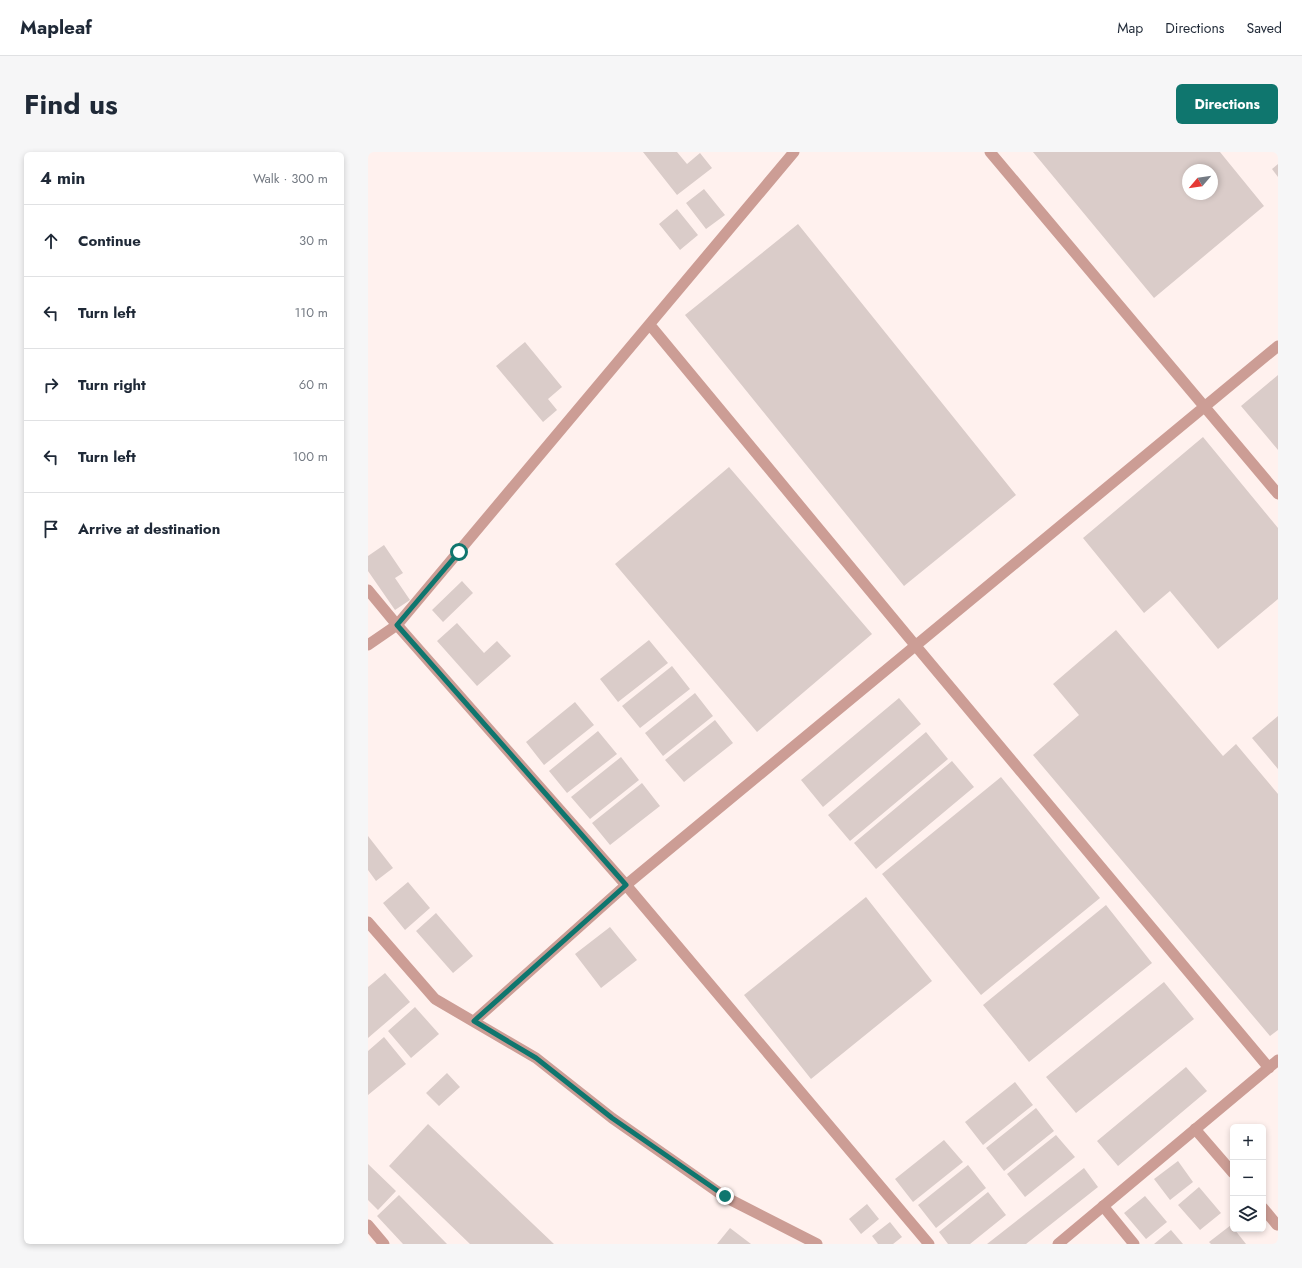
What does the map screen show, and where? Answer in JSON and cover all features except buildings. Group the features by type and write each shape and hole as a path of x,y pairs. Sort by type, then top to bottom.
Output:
{"street":[{"path":"368,645 397,625 794,152"},
{"path":"990,152 1278,494"},
{"path":"650,325 914,645 1269,1068"},
{"path":"474,1021 626,885 914,645 1278,346"},
{"path":"368,590 397,625 626,885 929,1244"},
{"path":"368,922 435,999 536,1058 612,1118 725,1196 816,1244"},
{"path":"1058,1244 1278,1060"},
{"path":"1195,1129 1230,1170"},
{"path":"1103,1206 1134,1244"},
{"path":"1266,1212 1277,1225"},
{"path":"368,1225 384,1244"}],"route":[{"path":"459,552 397,625 626,885 474,1021 536,1058 612,1118 725,1196"}]}
